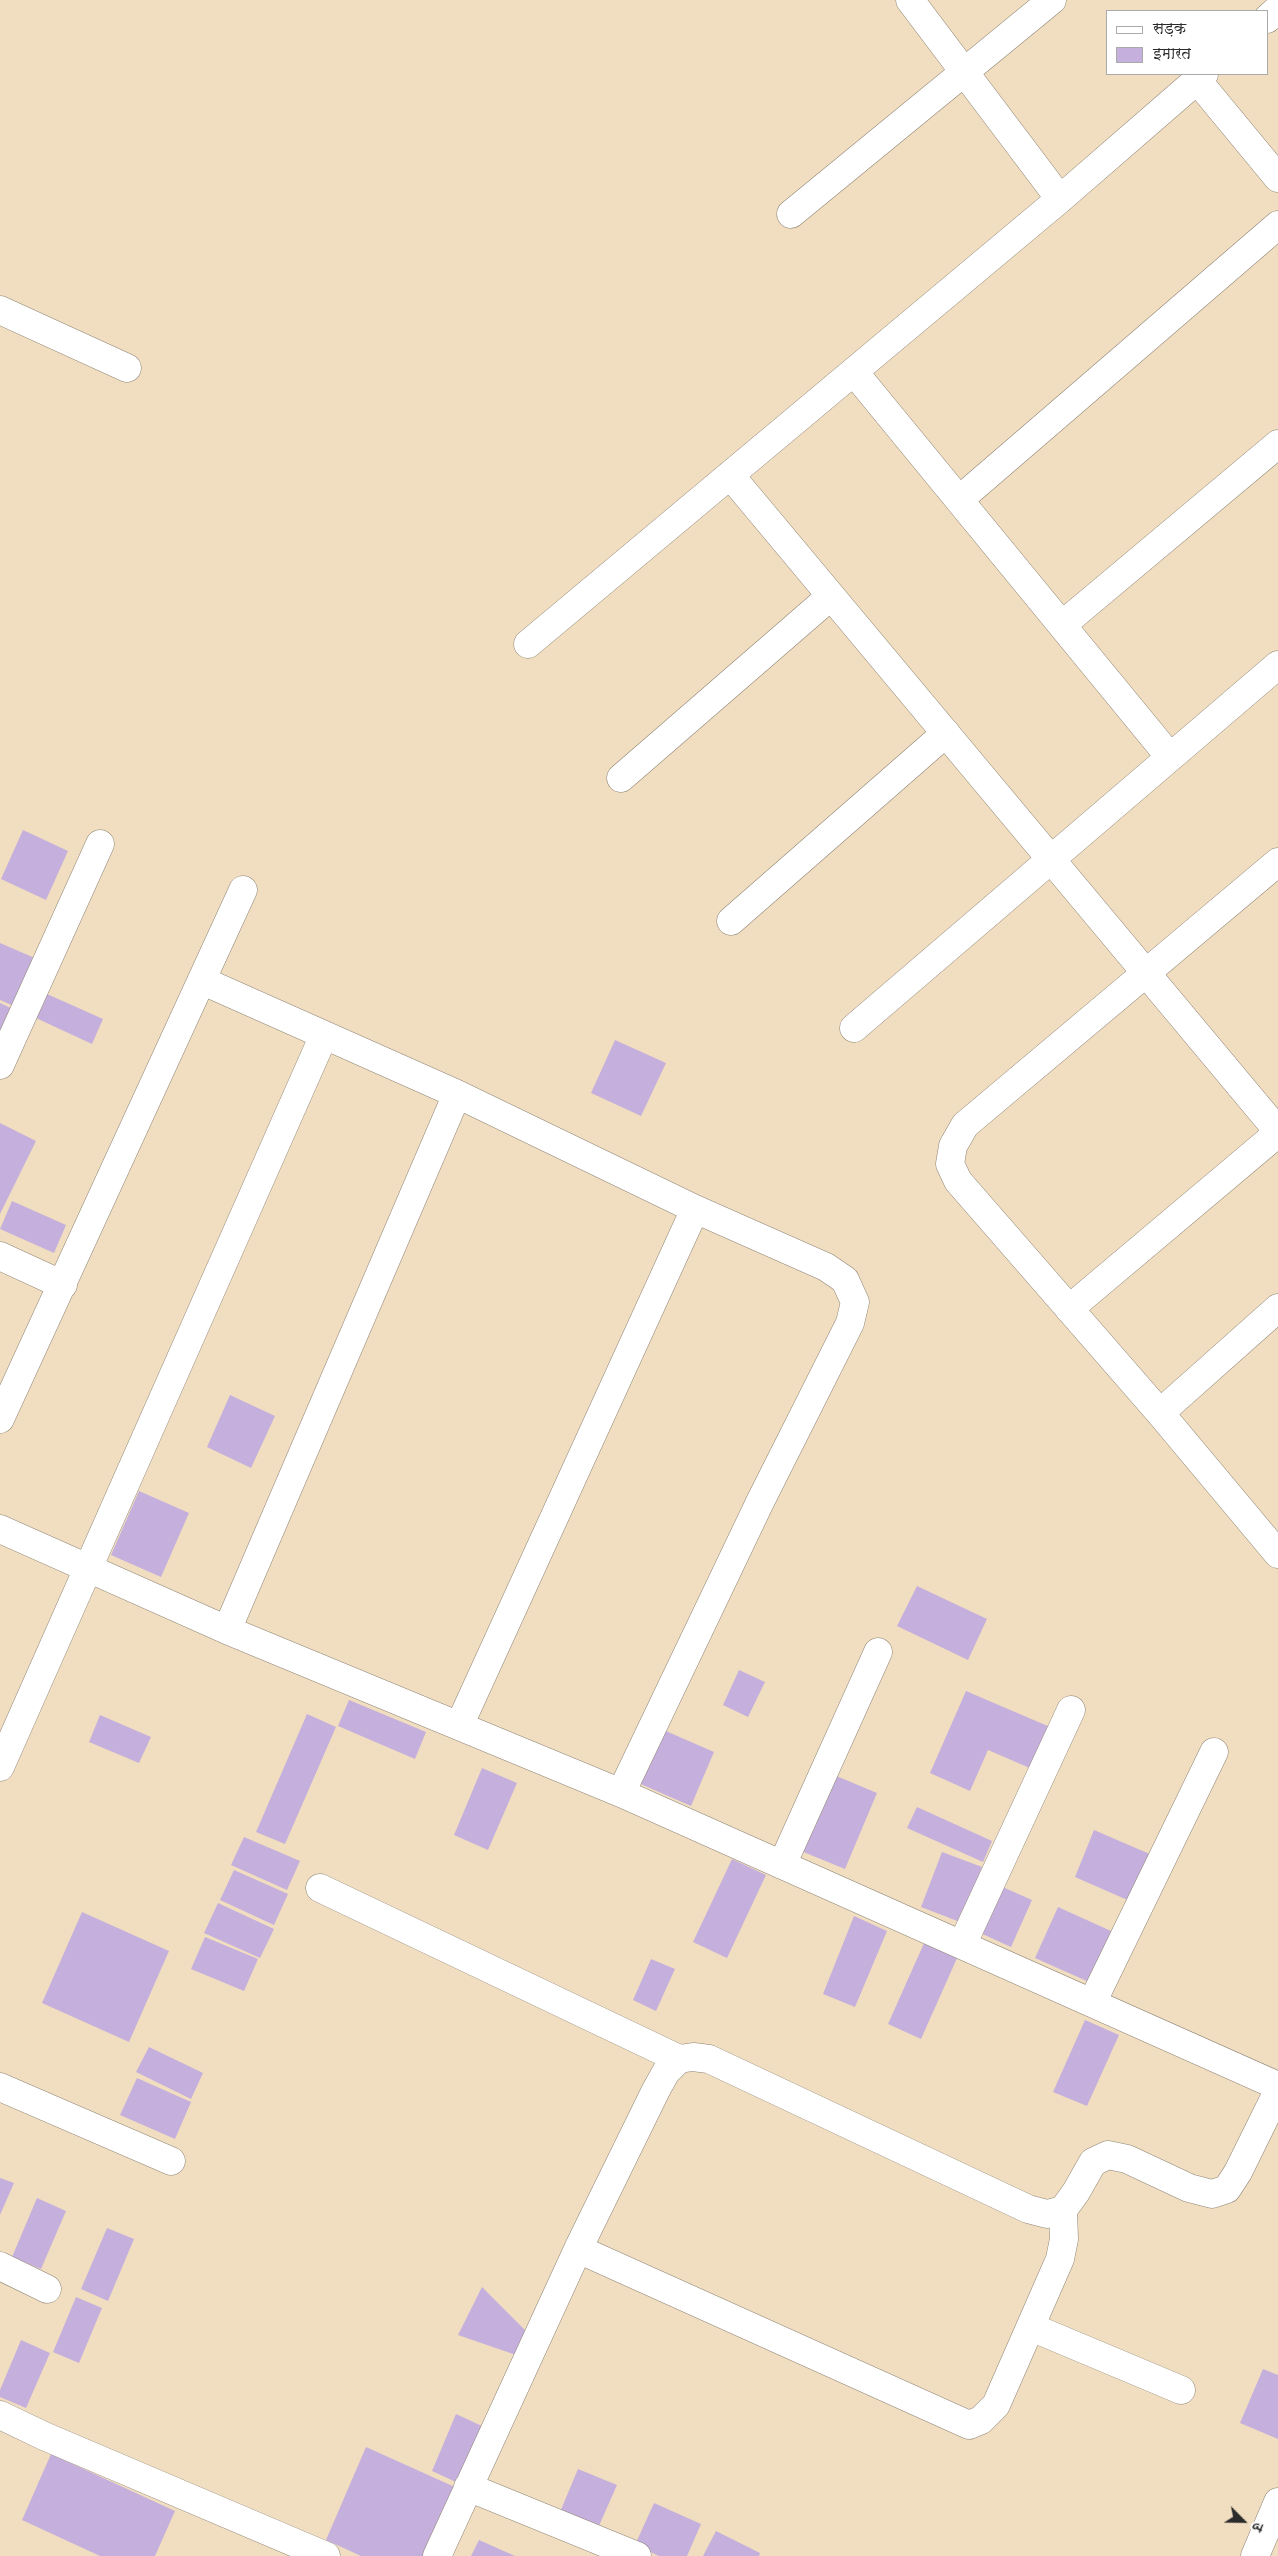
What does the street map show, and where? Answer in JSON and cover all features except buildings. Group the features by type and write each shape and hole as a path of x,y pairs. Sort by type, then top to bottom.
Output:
{"street":[{"path":"910,0 1060,199"},
{"path":"791,214 1052,0"},
{"path":"1268,18 1278,9"},
{"path":"528,644 1060,199 1200,77 1278,178"},
{"path":"959,500 1278,225"},
{"path":"0,310 127,368"},
{"path":"854,372 1170,758"},
{"path":"1062,625 1278,444"},
{"path":"730,475 1278,1132 1068,1308"},
{"path":"622,778 831,596"},
{"path":"854,1028 1278,665"},
{"path":"731,921 946,733"},
{"path":"0,1065 100,844"},
{"path":"1278,862 965,1125 953,1146 950,1164 958,1181 1160,1413 1278,1554"},
{"path":"0,1419 203,981 243,890"},
{"path":"203,981 457,1094 695,1209 826,1267 845,1280 855,1302 850,1323 760,1502 621,1793"},
{"path":"0,1767 324,1035"},
{"path":"227,1630 457,1094"},
{"path":"459,1726 695,1209"},
{"path":"0,1256 63,1285"},
{"path":"1160,1413 1278,1308"},
{"path":"0,1529 227,1630 621,1793 1278,2086"},
{"path":"782,1864 878,1652"},
{"path":"962,1946 1071,1710"},
{"path":"1092,2003 1214,1752"},
{"path":"320,1888 678,2059"},
{"path":"437,2556 578,2249 656,2090 666,2072 678,2059 693,2056 710,2059 1028,2209 1047,2214 1063,2210"},
{"path":"0,2087 171,2161"},
{"path":"578,2249 969,2425 982,2420 996,2405 1060,2259 1064,2239 1063,2210 1093,2162 1108,2155 1127,2158 1197,2190 1212,2194 1227,2189 1278,2090"},
{"path":"0,2266 47,2289"},
{"path":"1031,2326 1181,2390"},
{"path":"0,2415 44,2436 326,2556"},
{"path":"468,2487 637,2556"},
{"path":"1255,2556 1278,2502"}]}
